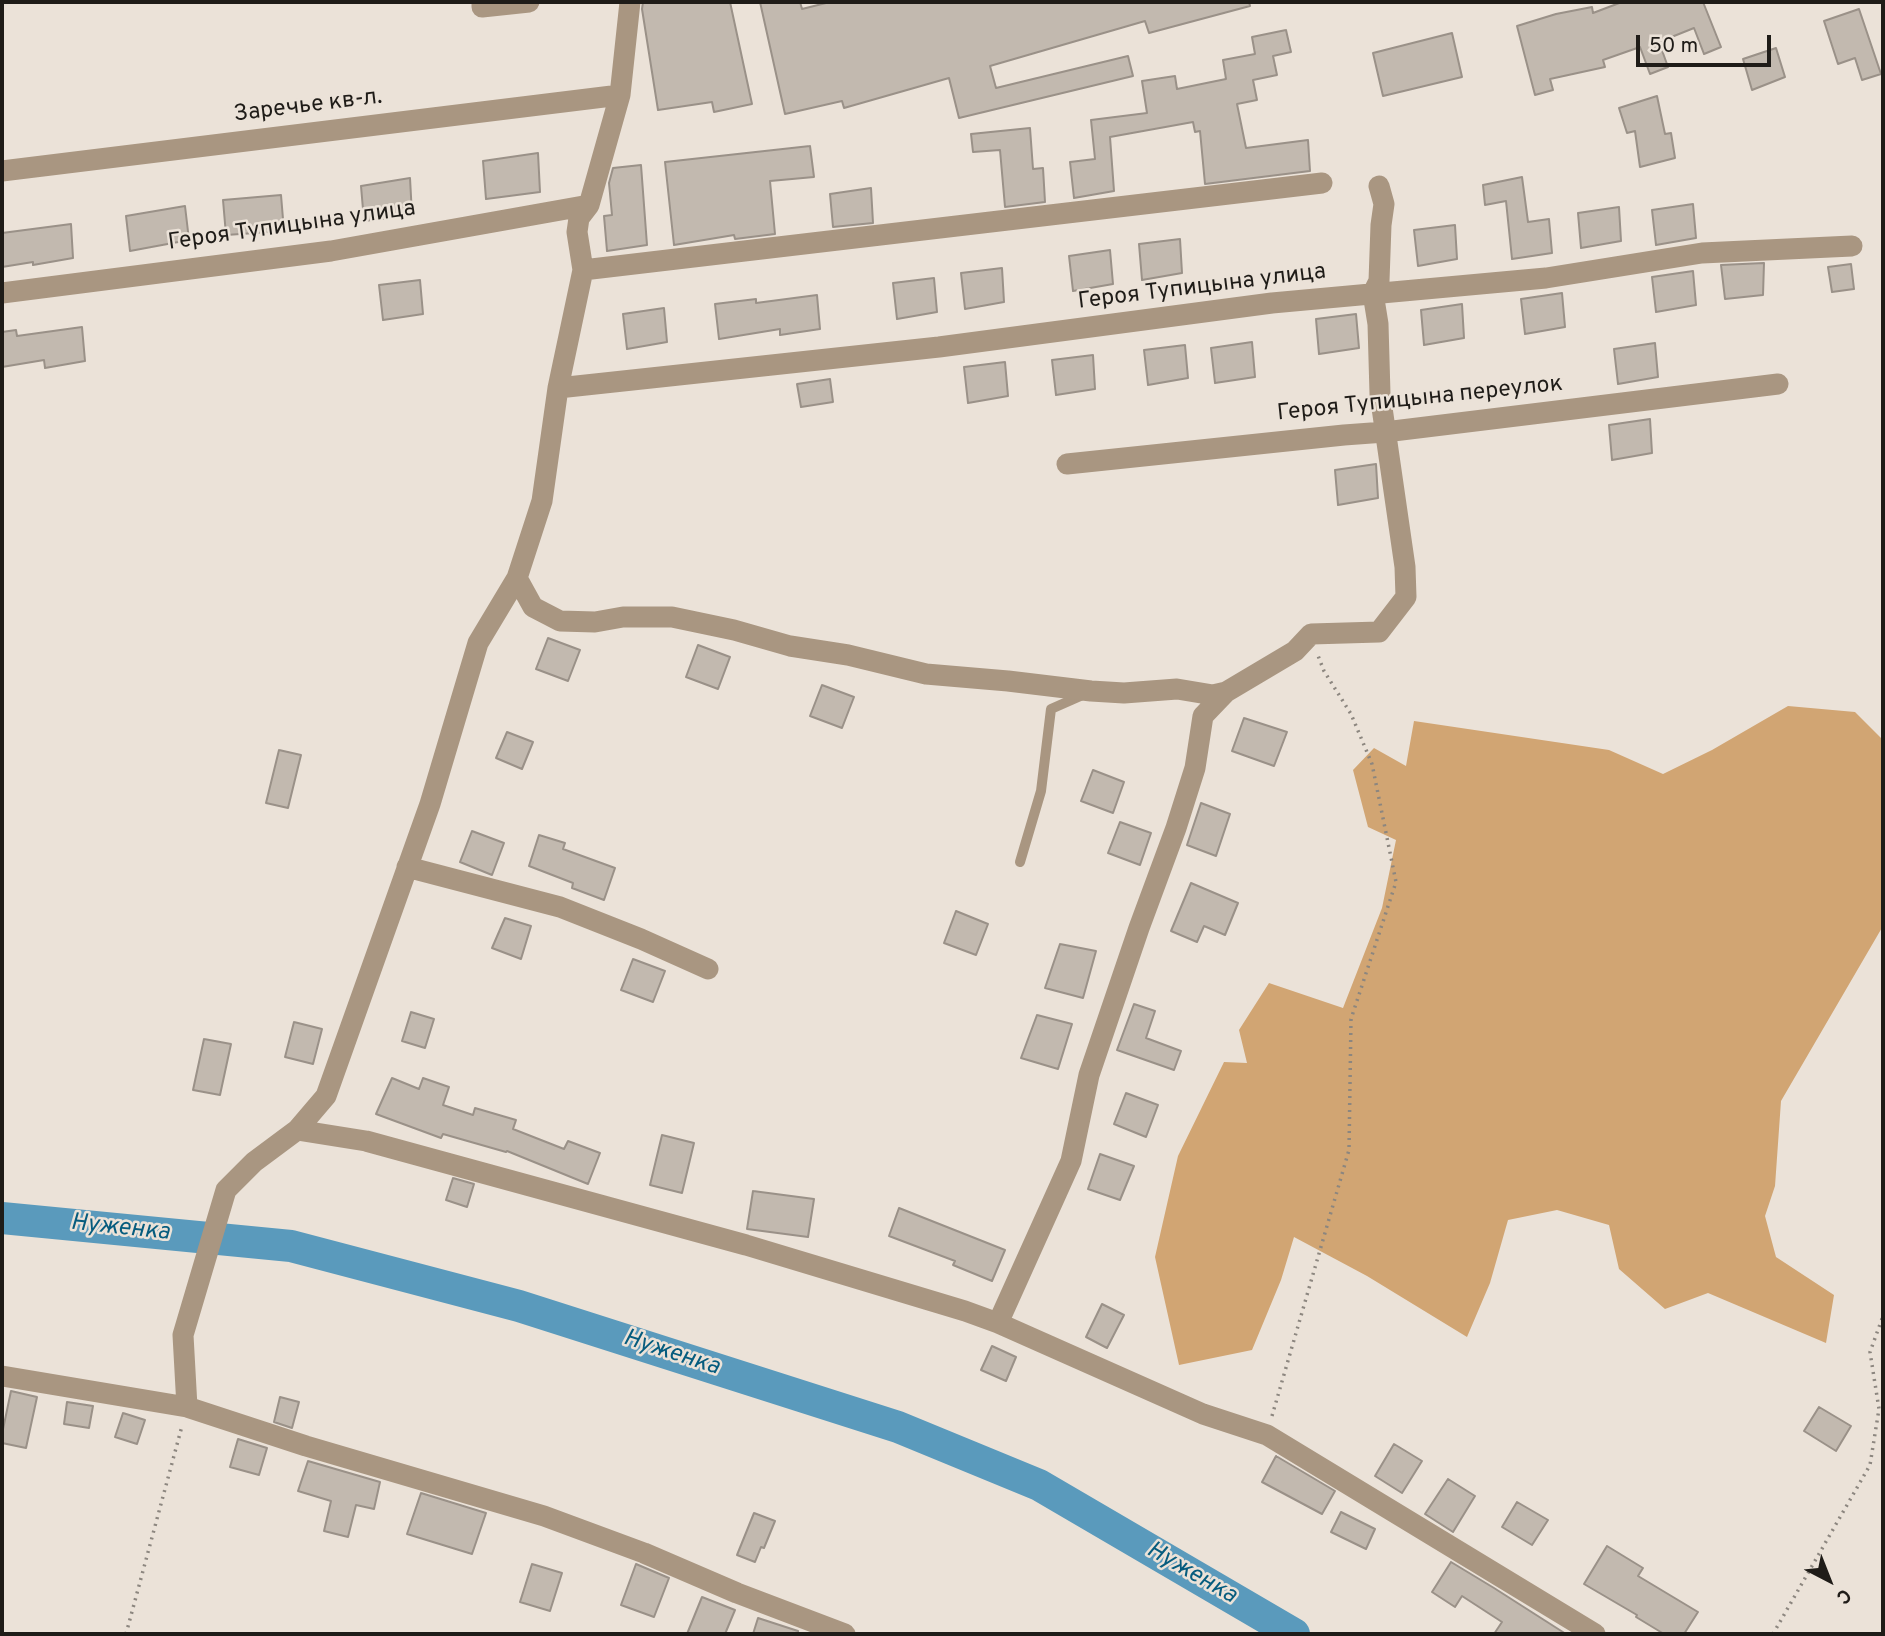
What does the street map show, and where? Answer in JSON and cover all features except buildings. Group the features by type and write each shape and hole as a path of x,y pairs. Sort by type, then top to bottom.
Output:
{"street":[{"path":"482,2 482,7 528,2"},
{"path":"187,1407 183,1335 226,1190 254,1162 297,1130 326,1096 430,804 478,643 517,578 542,501 558,388 583,270 577,232 579,218 589,205 620,94 630,2"},
{"name":"Заречье кв-л.","path":"2,172 620,94"},
{"path":"583,270 1322,183"},
{"path":"998,1323 1071,1161 1088,1075 1176,828 1195,768 1203,716 1226,692 1295,651 1311,635 1379,632 1406,597 1405,567 1380,394 1378,324 1373,293 1379,281 1384,204 1379,186"},
{"name":"Героя Тупицына улица","path":"2,293 331,251 589,205"},
{"name":"Героя Тупицына улица","path":"558,388 939,347 1272,303 1546,278 1702,253 1852,246"},
{"name":"Героя Тупицына переулок","path":"1067,464 1385,432 1778,384"},
{"path":"517,578 533,607 560,621 595,622 623,617 672,617 734,630 790,646 848,655 926,674 1124,693 1177,689 1213,695 1226,692"},
{"path":"407,867 560,907 708,969"},
{"path":"297,1130 366,1141 746,1245 998,1323 1203,1414 1267,1435 1595,1634"},
{"path":"2,1376 187,1407 306,1446 544,1516 845,1634"}],"lane":[{"path":"1020,862 1041,791 1051,709 1091,691"}],"path":[{"path":"1267,1435 1349,1150 1351,1019 1396,882 1373,764 1350,713 1324,671 1311,635"},
{"path":"1773,1634 1870,1465 1879,1409 1870,1352 1883,1316"},
{"path":"126,1634 187,1407"}],"shaded area":[{"path":"1788,706 1855,712 1883,740 1883,926 1781,1101 1775,1186 1765,1216 1776,1257 1834,1295 1826,1343 1708,1293 1665,1309 1619,1269 1609,1225 1557,1210 1508,1220 1490,1283 1467,1337 1367,1276 1294,1237 1281,1280 1252,1350 1179,1365 1155,1257 1178,1156 1224,1062 1247,1063 1239,1030 1269,983 1343,1008 1382,908 1396,840 1368,827 1353,770 1374,748 1406,766 1414,721 1609,750 1663,774 1712,750"}],"waterway":[{"name":"Нуженка","path":"2,1218 291,1246 519,1306 898,1427 1039,1485 1294,1634"}]}
